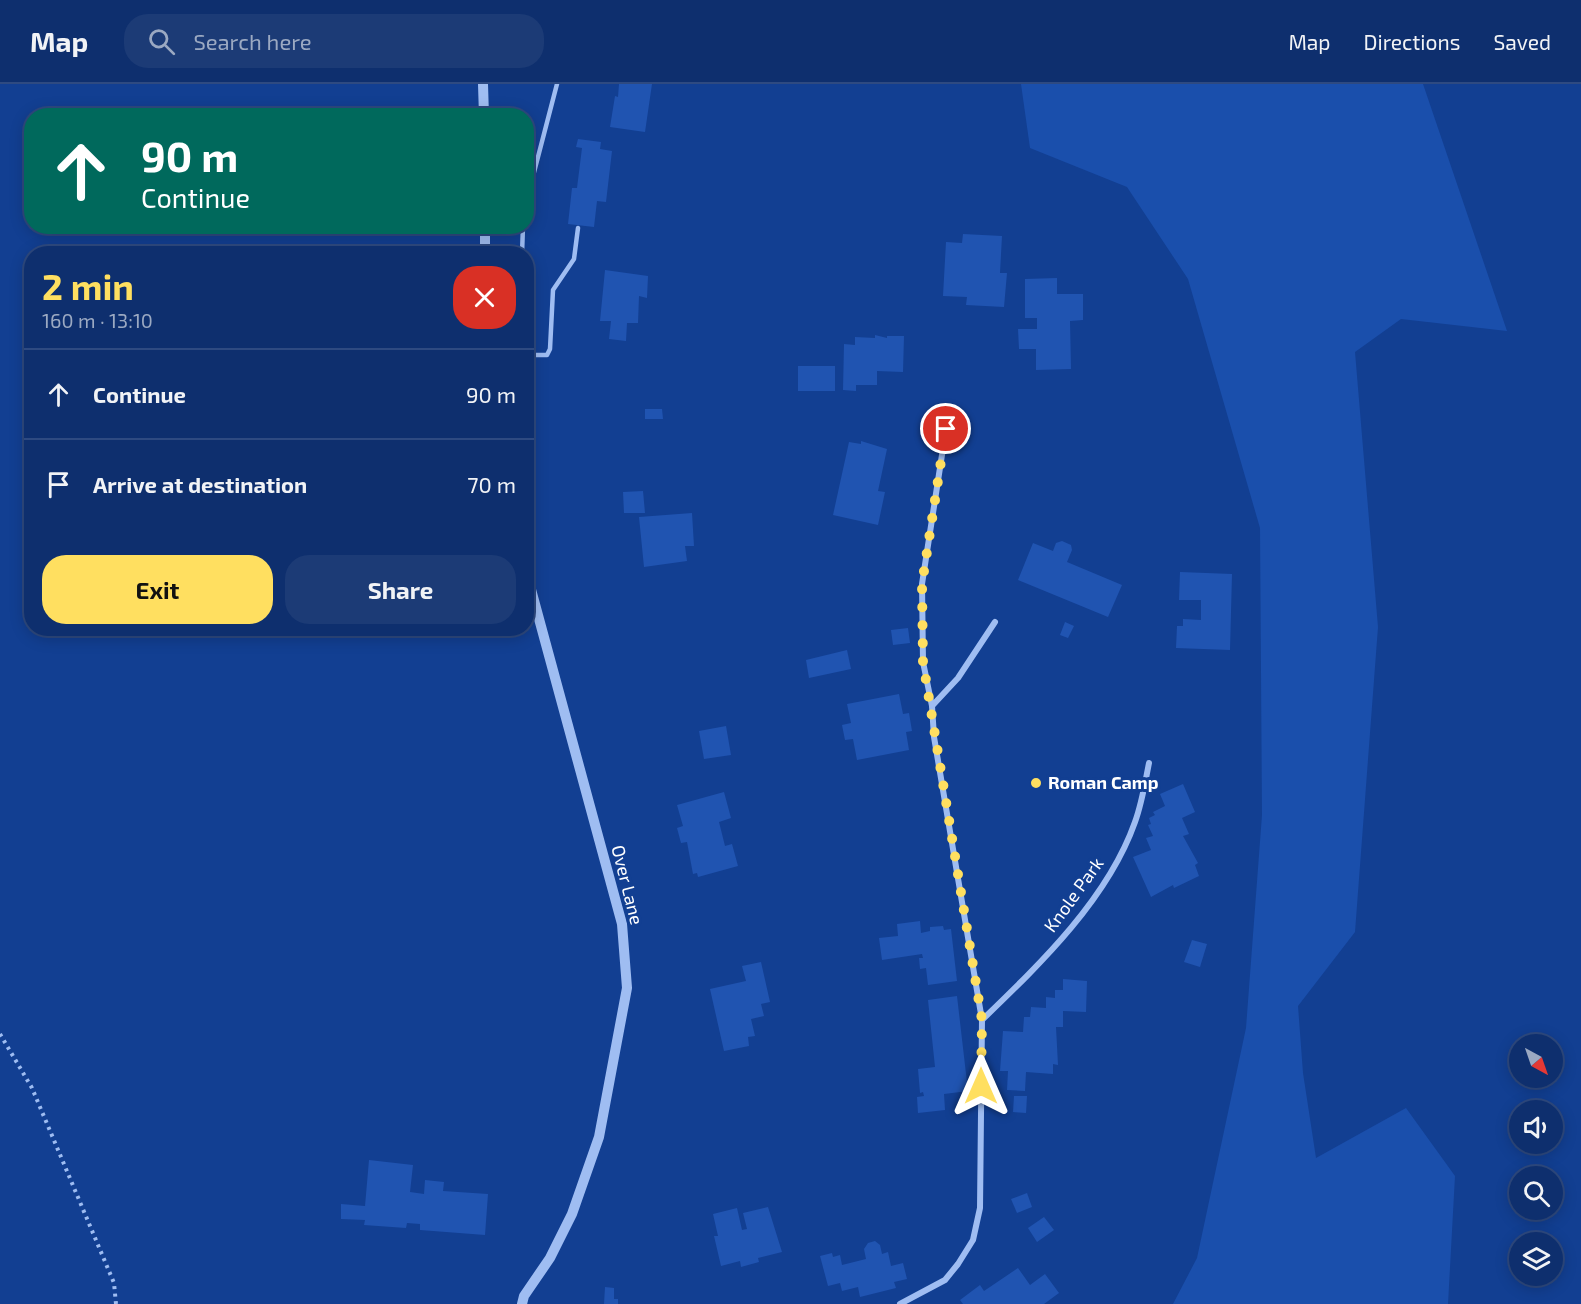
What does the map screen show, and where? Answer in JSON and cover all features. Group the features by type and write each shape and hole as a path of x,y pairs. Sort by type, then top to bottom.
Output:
{"street":[{"path":"483,84 484,108"},
{"path":"900,1304 945,1280 973,1240 980,1208 982,1020 923,662 922,584 946,429"},
{"name":"Over Lane","path":"522,1304 524,1296 550,1258 572,1214 599,1137 627,988 622,924 534,601"},
{"path":"932,706 958,678 996,622"},
{"name":"Knole Park","path":"982,1020 1046,959 1113,870 1135,821 1149,764"}],"lane":[{"path":"534,172 557,84"},
{"path":"534,354 547,355 550,349 553,290 574,259 578,228"}],"path":[{"path":"0,1034 37,1098 114,1283 116,1304"}],"shaded area":[{"path":"1021,84 1423,84 1507,331 1401,319 1355,352 1378,627 1355,932 1298,1006 1303,1073 1316,1158 1406,1108 1455,1176 1448,1304 1173,1304 1197,1258 1246,1028 1262,815 1260,528 1188,279 1127,187 1030,148"}],"building":[{"path":"619,84 652,84 645,132 610,127"},
{"path":"578,139 601,142 600,149 612,151 606,202 597,201 594,227 568,224 572,188 577,188 582,148 576,147"},
{"path":"963,234 1002,236 1000,273 1007,273 1004,307 966,305 967,297 943,296 946,242 962,243"},
{"path":"605,270 648,276 647,298 639,296 638,323 627,323 626,341 609,339 611,321 600,321"},
{"path":"1057,278 1057,294 1083,294 1083,320 1070,321 1071,369 1036,370 1036,349 1019,349 1018,329 1037,329 1037,318 1025,318 1025,279"},
{"path":"875,335 887,338 887,336 904,336 903,372 877,371 877,385 856,385 856,391 843,390 844,344 855,345 855,337 875,338"},
{"path":"798,366 835,366 835,391 798,391"},
{"path":"645,409 662,409 663,419 645,419"},
{"path":"861,441 887,449 878,491 885,492 878,525 833,515 849,442 861,444"},
{"path":"643,491 645,513 624,513 623,492"},
{"path":"692,513 694,546 685,546 687,561 644,567 639,517"},
{"path":"1062,541 1071,545 1072,550 1067,562 1122,585 1108,617 1018,580 1033,543 1053,551 1056,543"},
{"path":"1180,572 1232,574 1230,650 1176,648 1177,626 1183,626 1183,619 1201,620 1201,600 1179,600"},
{"path":"1065,622 1074,626 1068,638 1060,635"},
{"path":"908,628 910,643 893,645 891,630"},
{"path":"847,650 851,669 809,678 806,660"},
{"path":"899,694 903,714 909,713 912,731 906,732 909,750 857,760 853,739 845,740 842,725 851,723 847,704"},
{"path":"726,726 731,755 704,759 699,731"},
{"path":"1183,784 1195,812 1182,818 1189,834 1183,836 1198,863 1195,865 1199,876 1174,888 1173,885 1151,897 1133,857 1151,850 1146,838 1153,836 1148,825 1151,824 1149,818 1155,815 1153,812 1165,806 1160,794"},
{"path":"724,792 731,818 719,822 725,846 732,844 738,866 698,877 697,873 693,874 687,842 681,843 677,828 683,826 677,805"},
{"path":"920,921 921,933 930,931 930,927 943,926 944,930 951,929 957,981 928,985 926,968 920,969 919,958 923,958 922,954 882,960 879,938 898,936 897,924"},
{"path":"1192,940 1207,944 1200,967 1184,962"},
{"path":"761,962 770,1002 761,1004 764,1016 751,1019 755,1036 748,1037 749,1046 724,1051 710,989 746,981 742,966"},
{"path":"1063,979 1087,981 1086,1012 1063,1011 1063,1027 1056,1027 1058,1065 1053,1064 1053,1074 1026,1072 1025,1091 1007,1090 1008,1071 1000,1071 1003,1031 1023,1032 1024,1017 1030,1017 1031,1007 1046,1008 1046,997 1055,998 1055,990 1063,990"},
{"path":"957,996 968,1091 944,1094 945,1110 918,1113 917,1097 924,1096 923,1092 920,1093 918,1069 935,1067 928,1000"},
{"path":"1014,1096 1027,1096 1026,1113 1013,1112"},
{"path":"369,1160 413,1165 410,1192 424,1194 425,1180 444,1182 443,1191 488,1194 485,1235 420,1230 420,1224 407,1223 406,1228 364,1225 365,1220 341,1219 341,1204 365,1206"},
{"path":"1027,1193 1032,1207 1017,1213 1011,1199"},
{"path":"768,1207 782,1252 758,1258 759,1262 741,1267 740,1261 721,1266 714,1236 718,1236 713,1214 737,1208 742,1230 747,1229 743,1213"},
{"path":"1044,1217 1054,1230 1037,1242 1028,1228"},
{"path":"875,1241 880,1245 882,1254 888,1252 891,1266 903,1263 907,1279 894,1282 896,1288 860,1297 858,1287 842,1291 840,1283 828,1286 820,1256 832,1253 833,1257 840,1255 842,1265 866,1259 864,1249 868,1243"},
{"path":"1018,1268 1030,1285 1045,1274 1059,1293 1044,1304 963,1304 960,1300 980,1285 984,1291"},
{"path":"605,1287 614,1288 614,1299 618,1299 618,1304 604,1304"}],"place":[{"name":"Roman Camp","path":"1036,783"}],"route":[{"path":"946,429 922,584 923,662 982,1020 981,1086"}]}
